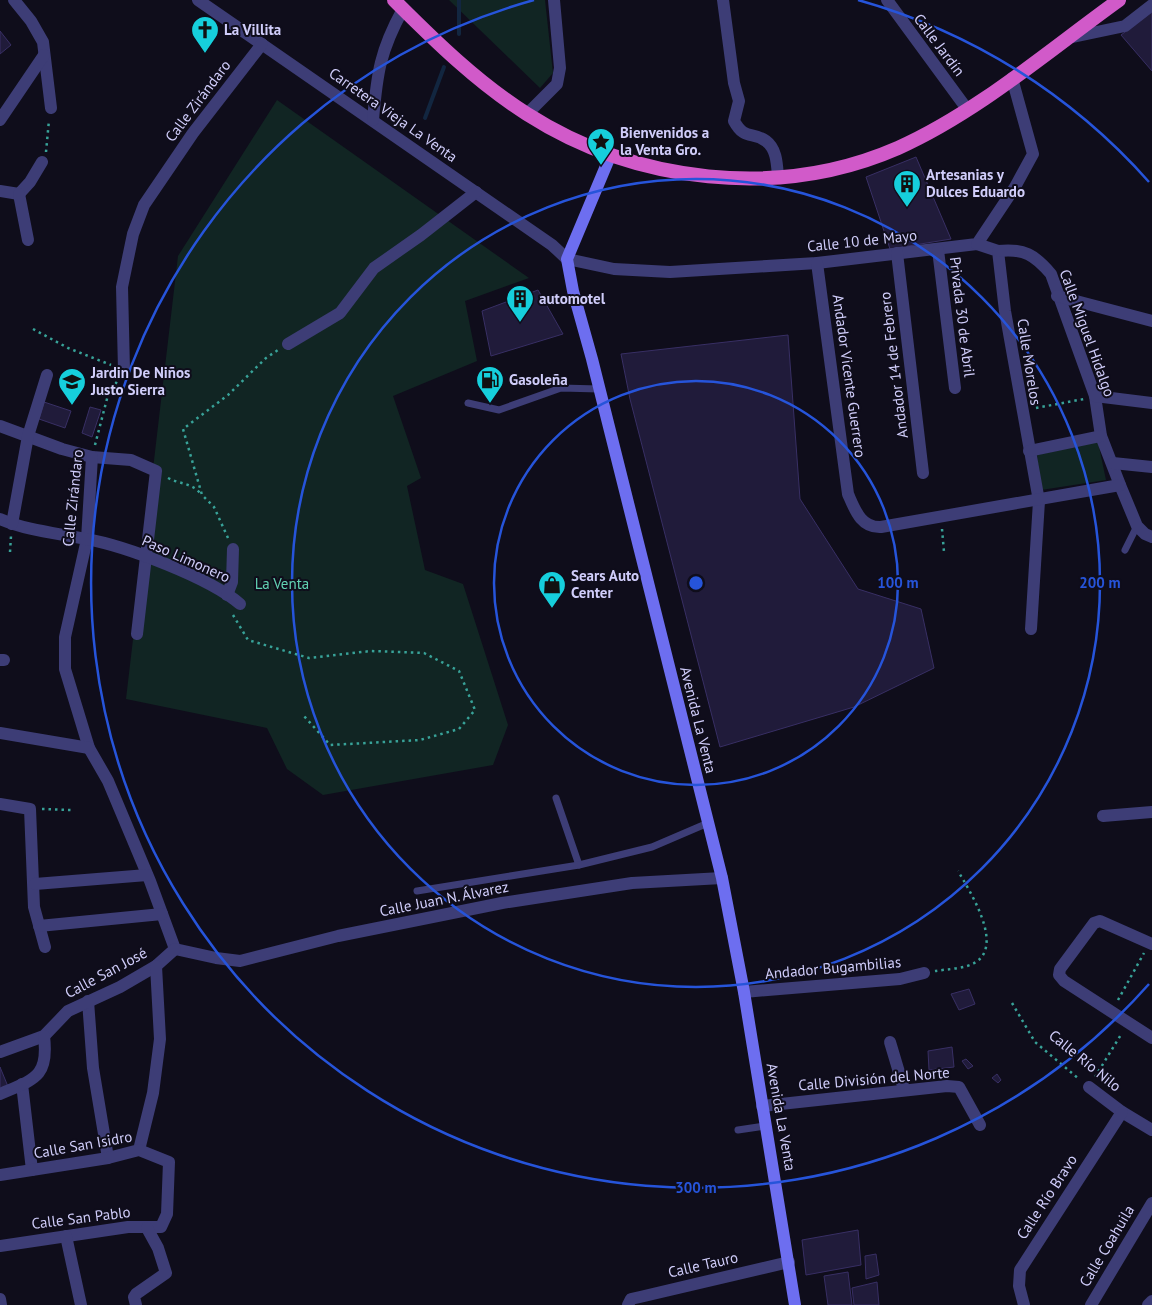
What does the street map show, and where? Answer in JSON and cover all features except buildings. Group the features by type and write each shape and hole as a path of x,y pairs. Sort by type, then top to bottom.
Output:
{"highway":[{"path":"399,4 475,76 527,114 562,134 611,154 662,169 708,177 749,180 778,177 866,160 912,140 966,109 1012,78 1119,0"}],"main road":[{"path":"567,259 611,154"},
{"name":"Avenida La Venta","path":"567,259 573,291 722,878 744,992 796,1305"}],"street":[{"path":"14,0 37,30 43,42 51,108"},
{"name":"Carretera Vieja La Venta","path":"198,0 552,245 567,259"},
{"path":"527,114 557,84 560,68 554,0"},
{"path":"723,0 734,83 739,101 734,120 740,130 750,136 766,141 774,151 778,177"},
{"name":"Calle Jardín","path":"887,0 966,109"},
{"path":"373,120 377,73 399,4"},
{"path":"1065,39 1125,26 1152,5"},
{"name":"Calle Zirándaro","path":"124,370 122,287 133,234 144,205 193,133 262,44"},
{"path":"1,118 44,55"},
{"path":"998,251 977,244 1015,187 1033,154 1012,78"},
{"path":"19,194 30,182 42,162"},
{"path":"0,191 19,194"},
{"path":"288,344 340,314 374,268 476,192"},
{"path":"19,194 28,240"},
{"name":"Calle 10 de Mayo","path":"567,259 614,269 670,272 817,263 977,244"},
{"name":"Calle Miguel Hidalgo","path":"998,251 1014,249 1029,254 1041,262 1051,274 1057,296 1095,396 1102,436 1137,526"},
{"name":"Privada 30 de Abril","path":"938,250 955,388"},
{"name":"Calle Morelos","path":"998,251 1004,311 1038,500 1031,629"},
{"name":"Andador 14 de Febrero","path":"897,253 923,473"},
{"name":"Andador Vicente Guerrero","path":"817,263 848,494 856,513 871,527 881,527 940,515"},
{"path":"1057,296 1152,321"},
{"path":"12,524 28,436 47,375"},
{"path":"1095,396 1152,403"},
{"path":"0,426 62,449 92,457 131,460 156,471 137,634"},
{"path":"1029,451 1102,436"},
{"name":"Calle Zirándaro","path":"92,457 87,539 65,637 65,669 89,748 108,781 175,949"},
{"path":"1114,463 1152,468"},
{"path":"940,515 1038,500 1120,484"},
{"name":"Paso Limonero","path":"0,519 48,533 87,539 147,557 198,579 227,596 237,609"},
{"path":"1137,526 1145,534 1152,537"},
{"path":"227,596 232,582 233,549"},
{"path":"0,733 89,748"},
{"path":"0,804 30,809 35,884 34,907 46,947"},
{"path":"1103,816 1152,812"},
{"path":"35,884 147,875"},
{"name":"Calle Juan N. Álvarez","path":"175,949 240,961 338,936 502,903 632,883 722,878"},
{"path":"39,926 162,914"},
{"path":"1151,943 1100,921 1094,923 1060,969 1060,975 1064,981 1152,1038"},
{"name":"Calle San José","path":"0,1052 44,1036 61,1016 88,1001 120,987 156,966 175,949"},
{"path":"139,1150 152,1093 160,1039 156,966"},
{"name":"Andador Bugambilias","path":"744,992 900,979 924,973"},
{"path":"88,1001 93,1068 108,1158"},
{"path":"0,1094 40,1073 47,1057 44,1036"},
{"path":"890,1042 904,1089"},
{"path":"22,1084 32,1170"},
{"name":"Calle Río Nilo","path":"1089,1086 1122,1112 1152,1130"},
{"name":"Calle División del Norte","path":"762,1106 904,1089 959,1087 980,1125"},
{"name":"Calle Río Bravo","path":"1024,1305 1018,1286 1020,1270 1122,1112"},
{"name":"Calle San Isidro","path":"0,1175 108,1158 139,1150 170,1162 164,1222"},
{"name":"Calle Coahuila","path":"1091,1305 1152,1203"},
{"name":"Calle San Pablo","path":"0,1246 128,1227 147,1228 161,1226 164,1222"},
{"path":"136,1305 134,1297 136,1294 166,1273 158,1248 147,1228"},
{"path":"66,1236 81,1305"},
{"name":"Calle Tauro","path":"628,1305 632,1299 640,1296 789,1262"},
{"path":"0,1299 1,1305"},
{"path":"1148,1305 1152,1301"}],"lane":[{"path":"468,403 499,410 560,388 599,389"},
{"path":"1125,550 1137,526"},
{"path":"556,798 580,865"},
{"path":"417,891 580,865 652,847 708,823"},
{"path":"738,1130 765,1126"}],"path":[{"path":"42,162 48,147 51,108"},
{"path":"33,329 68,348 124,370"},
{"path":"202,495 183,429 228,395 266,358 288,344"},
{"name":"Calle Zirándaro","path":"92,457 108,395 124,370"},
{"path":"1021,411 1095,396"},
{"path":"156,471 177,483 195,487 214,507 233,549"},
{"path":"940,515 944,552"},
{"path":"237,609 248,640 309,658 371,651 424,653 459,671 474,710 459,729 420,740 330,745 304,716"},
{"path":"30,809 71,810"},
{"path":"924,973 975,962 981,958 984,950 987,938 985,922 958,871"},
{"path":"1112,1011 1151,943"},
{"name":"Calle Río Nilo","path":"1012,1003 1036,1042 1052,1058 1089,1086"},
{"path":"1089,1086 1128,1023"}],"green space":[{"path":"449,0 545,0 553,73 540,88"},
{"name":"La Venta","path":"277,100 529,278 465,301 477,361 393,396 421,478 407,486 425,570 463,584 508,725 493,765 323,795 287,769 267,728 126,699 178,256"},
{"path":"1098,442 1106,480 1041,490 1037,455"}],"waterway":[{"path":"459,0 459,34"},
{"path":"425,118 444,67"}],"place":[{"name":"La Villita","path":"205,54"},
{"name":"Bienvenidos a la Venta Gro.","path":"601,166"},
{"name":"Artesanias y Dulces Eduardo","path":"907,208"},
{"name":"automotel","path":"520,323"},
{"name":"Gasoleña","path":"490,404"},
{"name":"Jardin De Niños Justo Sierra","path":"72,406"},
{"name":"Sears Auto Center","path":"552,609"}]}
